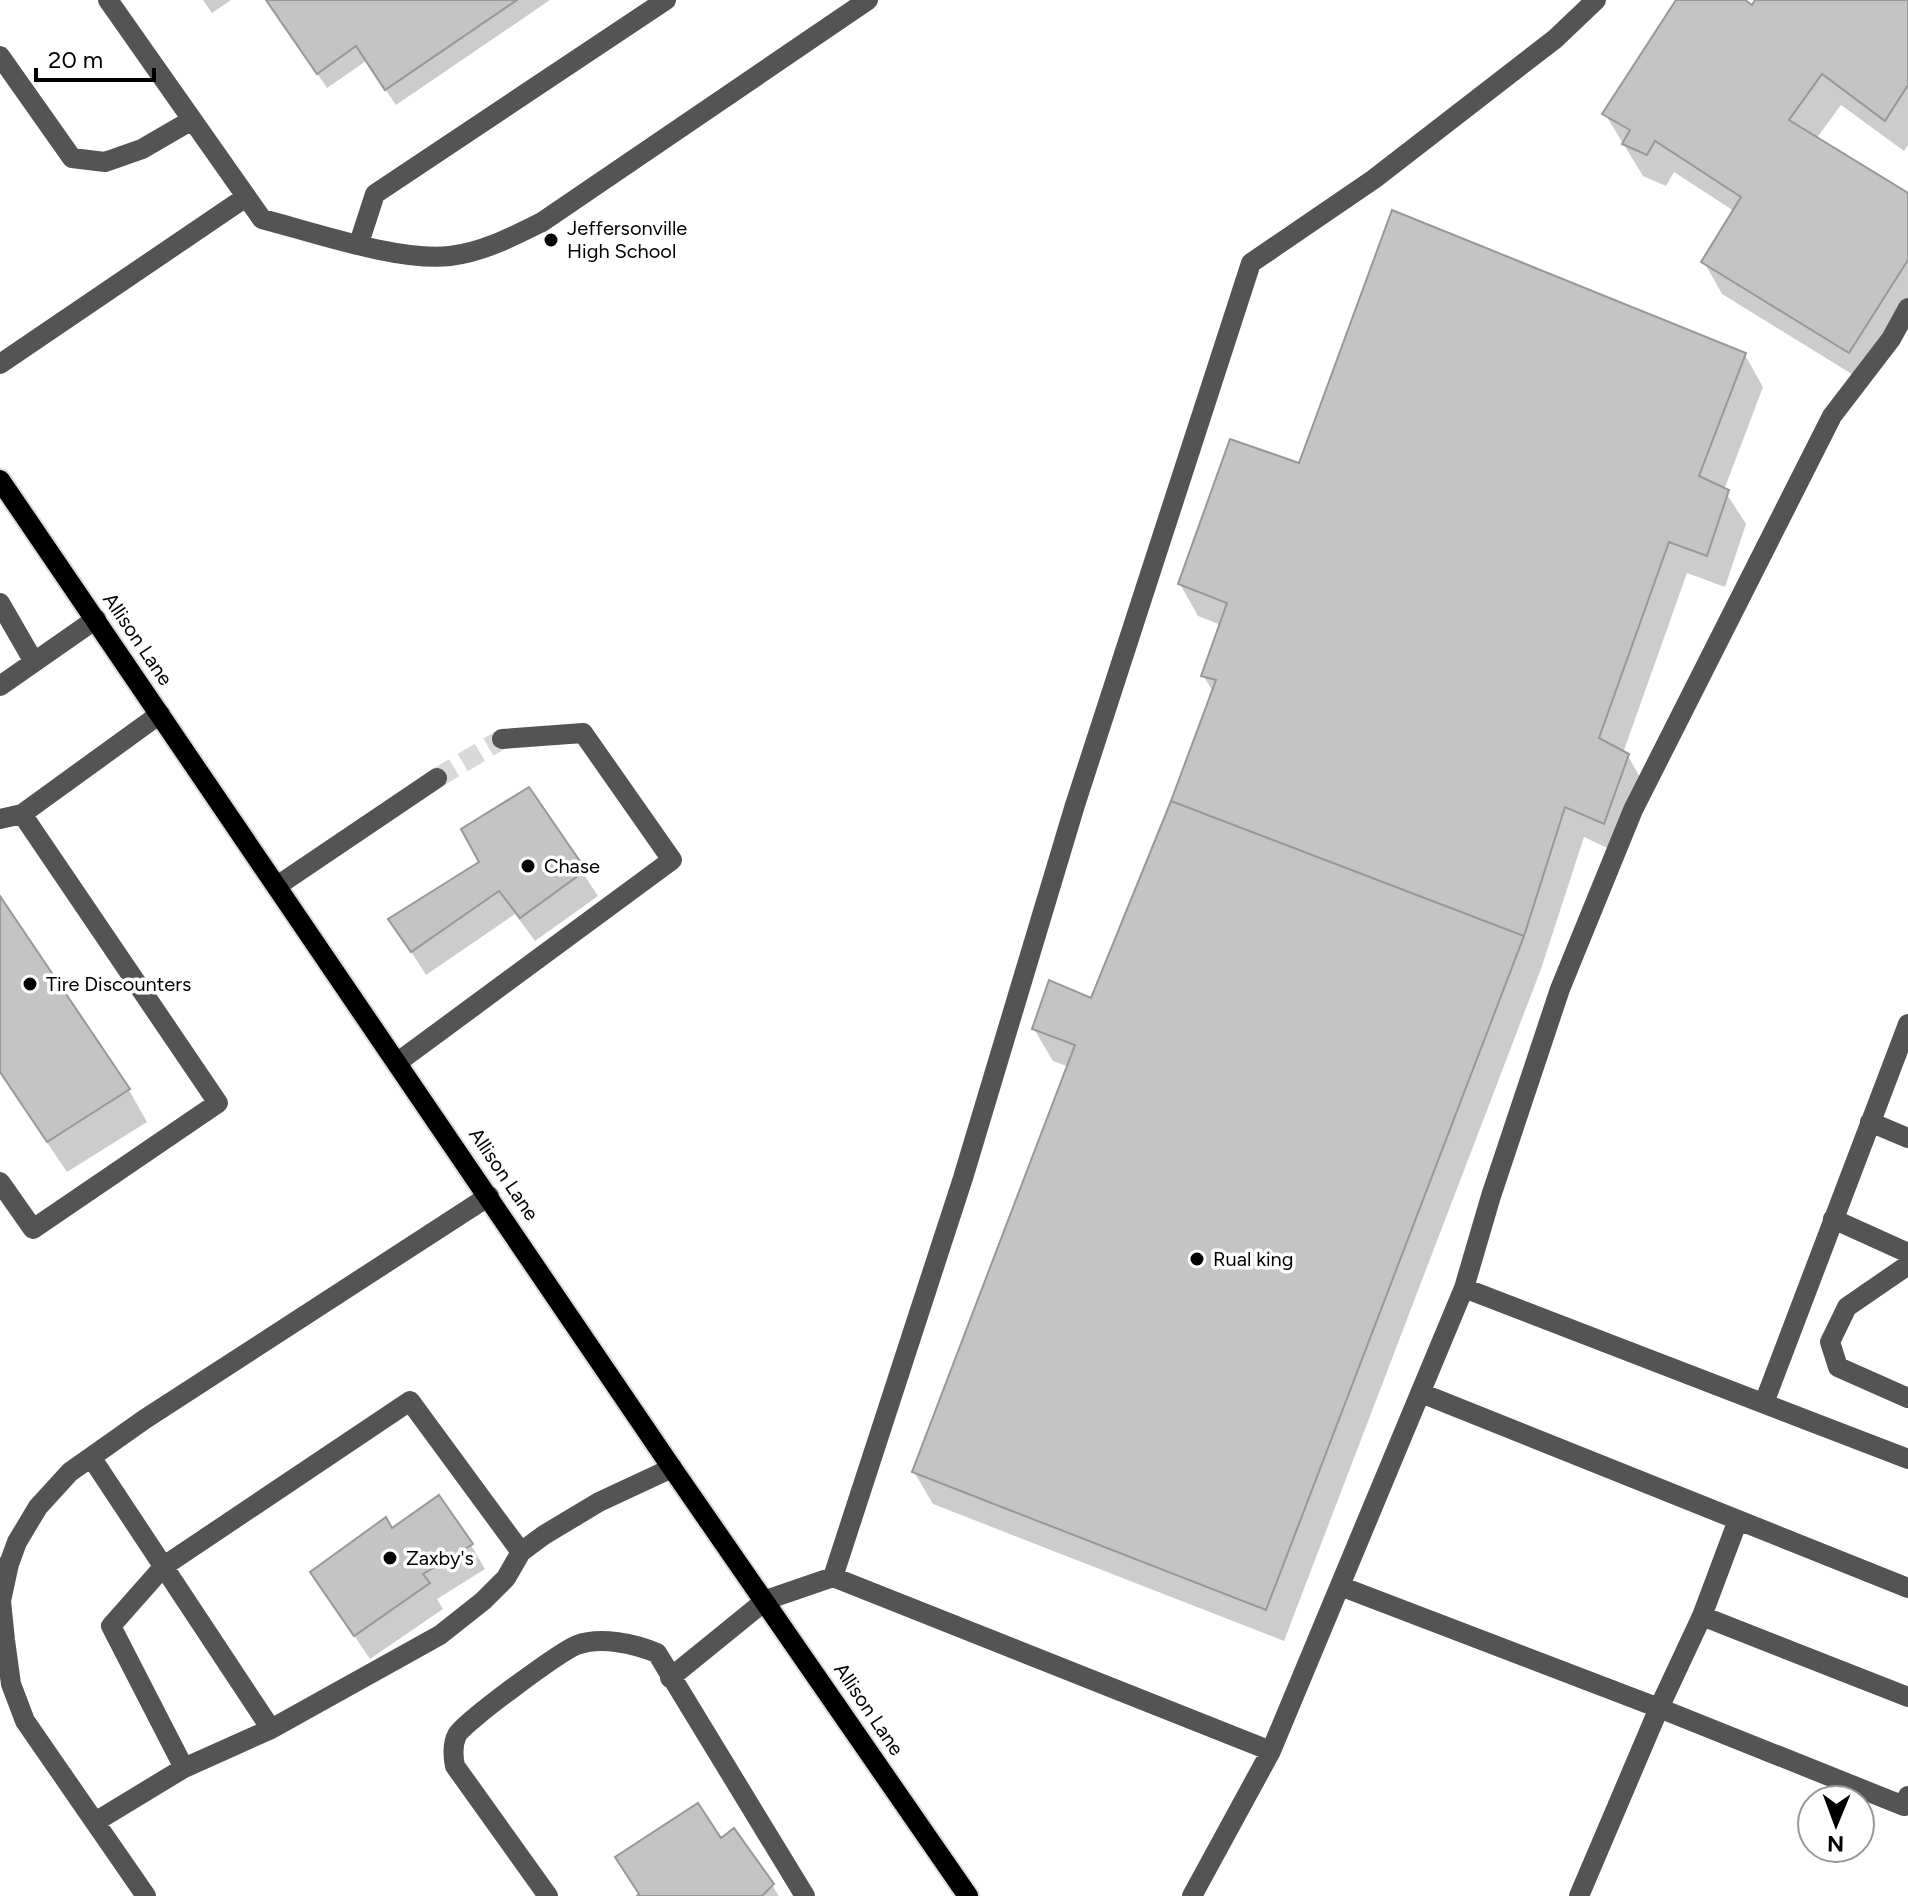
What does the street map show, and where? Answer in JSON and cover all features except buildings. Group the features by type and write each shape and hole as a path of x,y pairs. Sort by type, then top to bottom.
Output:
{"main road":[{"name":"Allison Lane","path":"3,492 96,619 672,1468 968,1896"}],"lane":[{"path":"108,0 262,219 398,253 447,256 472,252 504,241 542,222 868,0"},
{"path":"359,243 375,194 666,0"},
{"path":"833,1577 963,1178 1079,789 1251,263 1386,170 1555,39 1596,0"},
{"path":"0,56 72,158 105,162 142,149 192,120"},
{"path":"0,364 246,197"},
{"path":"1192,1896 1271,1751 1464,1288 1560,989 1633,810 1832,416 1899,342 1908,308"},
{"path":"0,603 34,662"},
{"path":"0,686 96,619"},
{"path":"0,819 22,814 160,714"},
{"path":"398,1062 672,860 583,733 502,739"},
{"path":"277,886 437,778"},
{"path":"0,1182 33,1229 218,1103 22,814"},
{"path":"1764,1403 1908,1024"},
{"path":"1870,1122 1908,1138"},
{"path":"146,1896 25,1721 11,1684 1,1601 5,1566 38,1507 70,1472 159,1410 489,1196"},
{"path":"1833,1219 1908,1253"},
{"path":"1908,1265 1847,1307 1830,1342 1838,1367 1908,1398"},
{"path":"1464,1288 1908,1459"},
{"path":"1421,1393 1908,1588"},
{"path":"184,1768 111,1626 164,1566 410,1401 521,1552"},
{"path":"91,1457 271,1729"},
{"path":"95,1822 184,1768 271,1729 440,1635 506,1578 521,1552 572,1517 672,1468"},
{"path":"1579,1896 1702,1616 1738,1520"},
{"path":"670,1678 766,1600 833,1577 1271,1751"},
{"path":"1340,1586 1904,1806 1908,1796"},
{"path":"1702,1616 1908,1697"},
{"path":"548,1896 455,1766 453,1753 457,1735 474,1716 577,1645 600,1643 636,1644 657,1653 805,1896"}],"tunnel":[{"path":"437,778 502,739"}],"place":[{"name":"Jeffersonville High School","path":"551,240"},
{"name":"Chase","path":"528,866"},
{"name":"Tire Discounters","path":"30,984"},
{"name":"Rual king","path":"1197,1259"},
{"name":"Zaxby's","path":"390,1558"}]}
